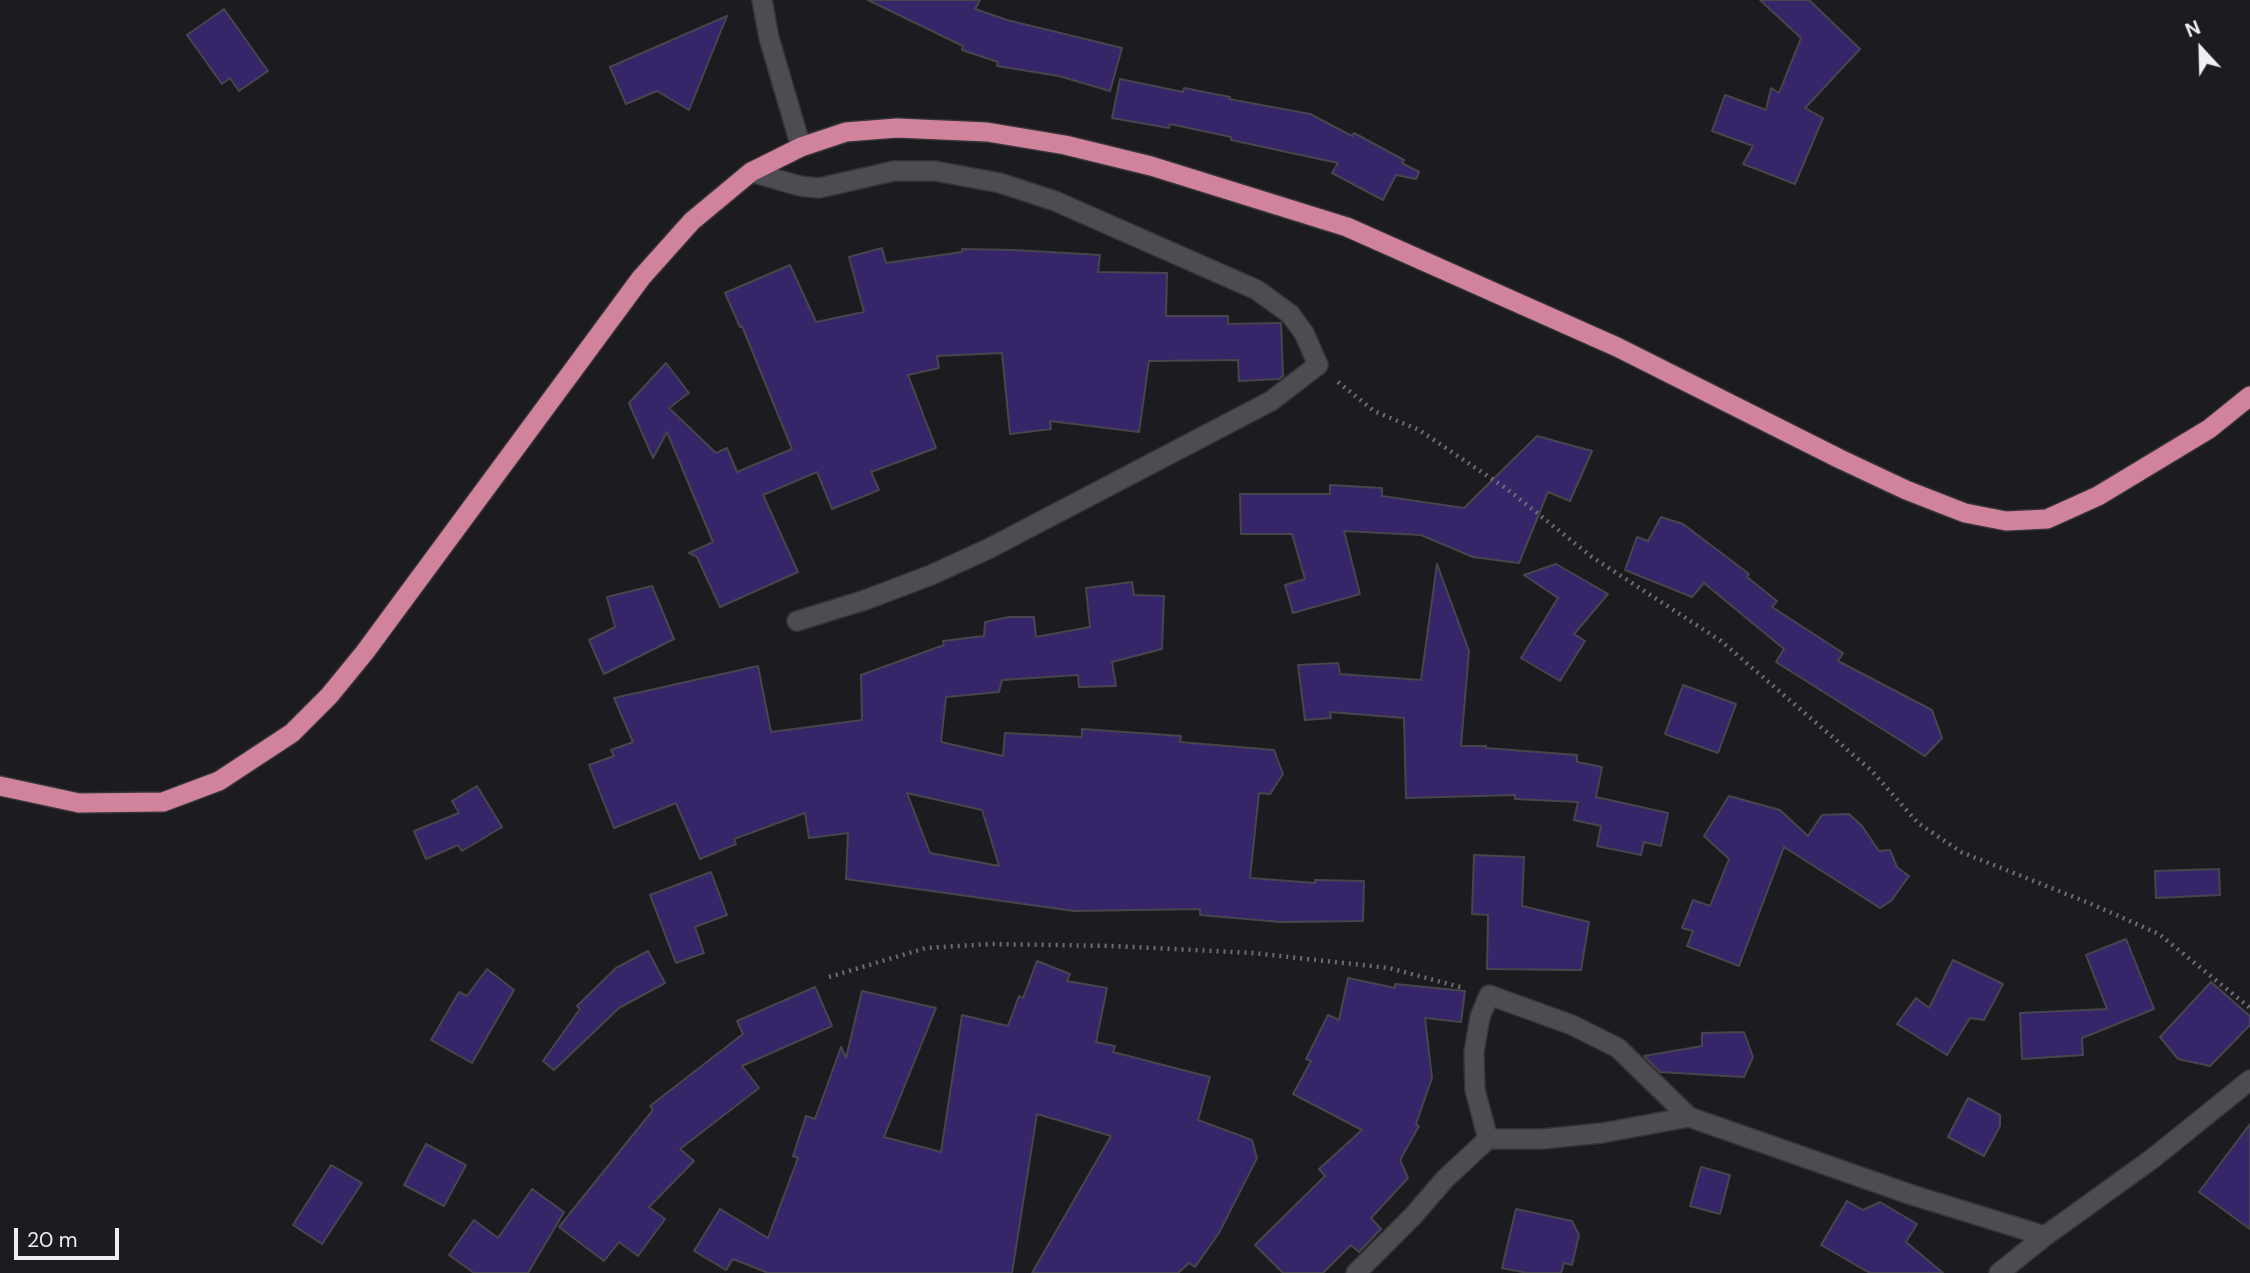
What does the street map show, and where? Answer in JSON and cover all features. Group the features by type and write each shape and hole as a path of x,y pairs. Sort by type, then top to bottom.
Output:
{"highway":[{"path":"0,786 79,803 163,802 219,781 292,733 365,652 641,278 692,221 751,172 801,147 846,132 897,128 987,132 1065,145 1151,166 1347,227 1617,346 1840,460 1906,490 1965,513 2006,521 2047,519 2098,496 2209,429 2250,396"}],"street":[{"path":"762,0 769,38 801,147"},
{"path":"751,172 800,186 819,188 894,171 935,171 1000,184 1055,201 1257,290 1290,314 1304,333 1318,365 1271,401 988,549 931,575 865,600 797,621"},
{"path":"1488,1139 1475,1090 1474,1052 1480,1017 1489,995 1572,1025 1618,1048 1689,1117 1912,1195 2045,1236"},
{"path":"1999,1273 2045,1236 2152,1159 2250,1080"},
{"path":"1356,1273 1413,1216 1445,1179 1488,1139 1542,1139 1602,1133 1689,1117"}],"path":[{"path":"1318,365 1374,411 1419,430 1507,489 1592,557 1721,641 1872,771 1918,823 1961,852 2159,934 2250,1008"},
{"path":"829,977 926,948 989,944 1113,946 1253,953 1389,968 1489,995"}],"building":[{"path":"868,0 980,0 975,9 1007,20 1122,48 1110,91 1059,76 997,66 998,62 962,50 963,46"},
{"path":"1760,0 1809,0 1860,49 1805,108 1823,118 1795,184 1743,164 1753,146 1712,131 1725,95 1766,110 1771,88 1779,93 1801,38"},
{"path":"224,9 268,71 239,91 230,78 222,84 187,35"},
{"path":"727,16 689,110 657,91 626,104 610,67"},
{"path":"1120,79 1183,92 1184,88 1310,114 1352,136 1354,133 1404,160 1402,163 1419,172 1416,179 1396,175 1383,200 1332,173 1338,163 1170,124 1169,128 1112,118"},
{"path":"882,248 886,263 962,252 962,249 1014,250 1100,255 1098,272 1167,273 1166,316 1228,316 1228,324 1281,323 1283,376 1279,379 1239,381 1238,360 1149,361 1139,432 1050,421 1051,429 1010,434 1002,353 937,356 939,368 908,375 936,448 871,472 879,490 832,509 817,472 763,495 798,572 720,607 697,557 689,553 713,542 667,432 653,458 629,403 666,363 689,393 669,408 716,453 727,448 737,472 792,449 742,326 740,327 725,293 790,265 816,322 864,312 849,257"},
{"path":"1537,436 1592,451 1570,501 1548,492 1519,563 1473,557 1421,535 1344,531 1360,594 1293,613 1285,585 1305,579 1292,534 1241,534 1240,494 1330,494 1330,485 1382,488 1382,496 1464,508"},
{"path":"1661,517 1683,524 1749,574 1747,577 1777,601 1772,607 1843,653 1838,661 1932,710 1942,738 1925,756 1776,662 1784,649 1704,583 1692,597 1625,570 1637,537 1648,541"},
{"path":"1437,564 1469,651 1461,746 1577,755 1577,762 1602,767 1596,797 1668,813 1661,846 1644,842 1641,855 1597,846 1601,826 1574,820 1578,802 1515,799 1515,795 1406,798 1404,718 1330,712 1331,718 1305,720 1298,665 1338,663 1340,674 1421,680"},
{"path":"1556,564 1608,594 1574,634 1585,641 1560,681 1521,658 1558,598 1524,575"},
{"path":"1132,582 1134,595 1164,596 1162,649 1112,662 1116,686 1079,687 1078,675 1002,680 999,692 946,697 941,742 1003,756 1005,733 1082,737 1082,729 1181,736 1180,742 1274,750 1283,774 1270,794 1259,793 1250,878 1315,883 1315,880 1364,881 1363,921 1281,922 1200,915 1200,909 1074,911 846,879 848,833 809,838 805,813 734,839 736,844 700,859 676,803 614,828 589,765 614,756 611,750 633,742 614,698 758,666 771,732 862,720 861,675 944,645 943,641 984,636 985,622 1009,617 1034,617 1036,637 1090,627 1086,588","holes":["907,793 982,810 999,866 930,853"]},
{"path":"652,586 674,639 604,674 589,640 615,627 607,597"},
{"path":"1683,685 1736,704 1718,753 1665,734"},
{"path":"477,786 502,827 462,851 458,845 426,859 414,831 459,813 452,801"},
{"path":"1729,796 1780,810 1808,836 1822,815 1849,814 1862,826 1879,851 1890,850 1897,867 1909,876 1891,901 1880,908 1784,847 1739,966 1687,946 1693,931 1682,928 1693,900 1710,906 1729,859 1704,836"},
{"path":"1474,855 1524,857 1522,906 1589,922 1581,970 1487,969 1488,915 1472,914"},
{"path":"2219,869 2220,895 2156,898 2155,871"},
{"path":"711,872 727,915 695,927 704,953 676,963 650,895"},
{"path":"2126,939 2154,1009 2082,1038 2083,1055 2022,1059 2020,1013 2107,1009 2086,955"},
{"path":"648,951 665,983 619,1008 554,1070 543,1061 580,1009 577,1006 616,968"},
{"path":"1953,960 2003,984 1984,1020 1970,1018 1947,1055 1897,1024 1916,998 1929,1008"},
{"path":"1037,961 1070,974 1067,981 1107,988 1096,1042 1115,1046 1113,1052 1210,1077 1198,1120 1252,1140 1257,1158 1219,1233 1195,1267 1189,1263 1178,1273 1032,1273 1111,1136 1037,1114 1012,1273 768,1273 733,1259 726,1270 694,1251 720,1209 768,1238 798,1158 793,1156 806,1116 815,1119 841,1047 846,1058 862,991 936,1008 884,1137 941,1152 962,1015 1008,1026 1019,996 1023,998"},
{"path":"487,969 514,990 472,1063 431,1040 459,992 467,996"},
{"path":"1348,978 1395,988 1395,984 1465,991 1461,1022 1425,1018 1432,1078 1416,1124 1419,1126 1400,1160 1408,1178 1371,1218 1381,1229 1359,1252 1351,1245 1323,1273 1283,1273 1255,1245 1325,1176 1319,1169 1362,1130 1293,1094 1311,1061 1306,1059 1328,1015 1339,1020"},
{"path":"2211,982 2250,1016 2250,1025 2210,1066 2178,1059 2160,1037"},
{"path":"815,987 832,1026 742,1066 759,1088 680,1149 694,1161 649,1207 665,1219 638,1256 619,1242 604,1261 559,1227 653,1110 650,1106 743,1034 737,1021"},
{"path":"1744,1032 1753,1057 1744,1077 1660,1072 1644,1056 1702,1046 1702,1033"},
{"path":"1968,1098 2000,1115 2000,1126 1984,1156 1948,1137"},
{"path":"2250,1124 2250,1229 2199,1192"},
{"path":"426,1144 466,1165 444,1206 404,1185"},
{"path":"331,1165 362,1183 322,1244 293,1225"},
{"path":"1701,1167 1730,1175 1720,1214 1690,1206"},
{"path":"532,1189 564,1212 528,1273 474,1273 449,1255 474,1220 498,1238"},
{"path":"1847,1201 1863,1210 1880,1202 1917,1224 1906,1242 1943,1273 1870,1273 1821,1245"},
{"path":"1516,1209 1572,1221 1579,1235 1572,1265 1564,1263 1561,1273 1527,1273 1502,1268"}]}
